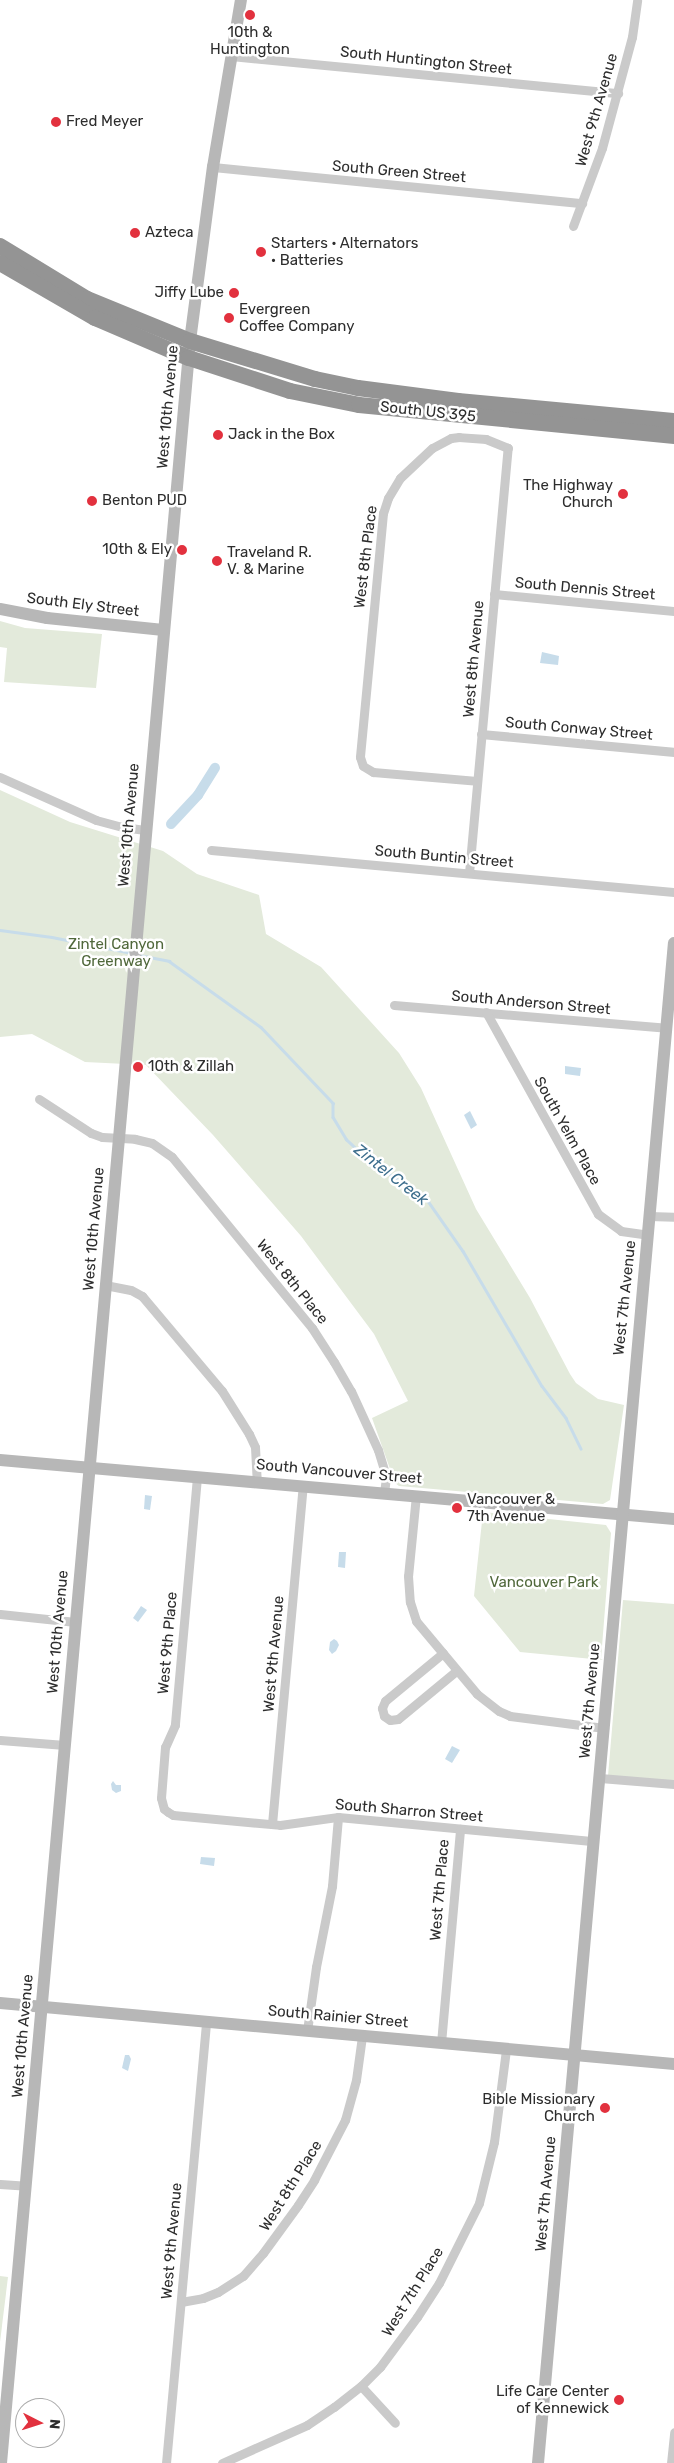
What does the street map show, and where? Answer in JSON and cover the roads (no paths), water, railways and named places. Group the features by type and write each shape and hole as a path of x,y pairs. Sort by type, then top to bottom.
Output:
{"highway":[{"name":"South US 395","path":"0,246 87,299 190,341 315,379 358,388 458,401 674,421"},
{"name":"South US 395","path":"0,263 95,318 188,358 290,390 359,405 674,436"}],"street":[{"name":"West 10th Avenue","path":"1,2463 188,358 213,168 240,0"},
{"name":"West 9th Avenue","path":"573,226 602,148 618,93 632,36 638,0"},
{"name":"South Huntington Street","path":"232,56 618,93"},
{"name":"South Green Street","path":"213,168 582,203"},
{"name":"West 8th Place","path":"477,781 373,772 363,766 360,756 380,532 388,498 400,478 441,442 452,438 468,437 486,440 508,448"},
{"name":"West 8th Avenue","path":"469,873 508,448"},
{"name":"South Dennis Street","path":"494,594 674,611"},
{"name":"South Ely Street","path":"0,609 30,616 163,630"},
{"name":"South Conway Street","path":"481,734 674,752"},
{"path":"0,777 96,820 145,830"},
{"name":"South Buntin Street","path":"211,850 674,892"},
{"name":"West 7th Avenue","path":"538,2463 600,1778 623,1515 628,1434 674,943"},
{"name":"South Anderson Street","path":"394,1004 666,1028"},
{"name":"South Yelm Place","path":"486,1012 598,1214 621,1231 648,1235"},
{"name":"West 8th Place","path":"39,1099 92,1133 102,1137 152,1143 172,1158 312,1328 347,1384 364,1417 385,1472 384,1493"},
{"path":"649,1216 674,1217"},
{"path":"105,1285 131,1290 142,1296 222,1392 249,1434 255,1447 257,1482"},
{"name":"South Vancouver Street","path":"0,1460 674,1519"},
{"name":"West 9th Place","path":"164,1809 161,1798 165,1747 175,1725 196,1477"},
{"name":"West 9th Avenue","path":"272,1824 302,1486"},
{"path":"416,1495 408,1576 410,1602 416,1621 456,1671 477,1694 499,1711 510,1716 604,1728"},
{"path":"0,1614 76,1622"},
{"path":"443,1653 385,1701 382,1708 384,1716 390,1720 398,1719 456,1671"},
{"path":"0,1740 65,1745"},
{"path":"600,1778 674,1784"},
{"name":"South Sharron Street","path":"164,1809 173,1815 272,1824 338,1817 594,1841"},
{"path":"307,2031 316,1967 332,1886 338,1817"},
{"name":"West 7th Place","path":"441,2043 460,1828"},
{"name":"South Rainier Street","path":"0,2003 674,2064"},
{"name":"West 9th Avenue","path":"166,2463 206,2022"},
{"name":"West 8th Place","path":"180,2302 203,2298 218,2292 243,2276 263,2253 298,2205 314,2180 344,2120 356,2080 362,2036"},
{"name":"West 7th Place","path":"222,2463 307,2425 361,2386 385,2360 434,2290 479,2203 494,2142 506,2049"},
{"path":"0,2184 26,2186"},
{"path":"361,2386 395,2423"},
{"path":"671,2463 674,2432"}],"water":[{"path":"542,652 559,656 558,665 540,663"},
{"path":"565,1066 581,1068 580,1076 565,1074"},
{"path":"470,1111 477,1125 471,1129 464,1115"},
{"path":"145,1495 152,1496 150,1510 144,1509"},
{"path":"339,1552 346,1552 345,1568 338,1567"},
{"path":"141,1606 147,1610 138,1622 133,1618"},
{"path":"334,1639 339,1645 332,1654 329,1650 330,1642"},
{"path":"452,1746 460,1750 452,1763 445,1759"},
{"path":"113,1781 116,1785 121,1785 121,1791 116,1793 112,1790 111,1784"},
{"path":"201,1857 215,1858 214,1866 200,1864"},
{"path":"125,2055 129,2055 131,2059 128,2071 122,2068"}],"waterway":[{"path":"171,824 198,795 215,768"},
{"name":"Zintel Creek","path":"0,930 52,937 131,953"},
{"name":"Zintel Creek","path":"139,955 169,961 261,1027 333,1103 333,1117 346,1139 363,1155 428,1201 463,1251 542,1386 566,1418 581,1449"}],"place":[{"name":"10th & Huntington","path":"250,15"},
{"name":"Fred Meyer","path":"56,122"},
{"name":"Azteca","path":"135,233"},
{"name":"Starters · Alternators · Batteries","path":"261,252"},
{"name":"Jiffy Lube","path":"234,293"},
{"name":"Evergreen Coffee Company","path":"229,318"},
{"name":"Jack in the Box","path":"218,435"},
{"name":"The Highway Church","path":"623,494"},
{"name":"Benton PUD","path":"92,501"},
{"name":"10th & Ely","path":"182,550"},
{"name":"Traveland R. V. & Marine","path":"217,561"},
{"name":"10th & Zillah","path":"138,1067"},
{"name":"Vancouver & 7th Avenue","path":"457,1508"},
{"name":"Bible Missionary Church","path":"605,2108"},
{"name":"Life Care Center of Kennewick","path":"619,2400"}],"park label":[{"name":"Zintel Canyon Greenway","path":"116,952"},
{"name":"Vancouver Park","path":"544,1583"}]}
